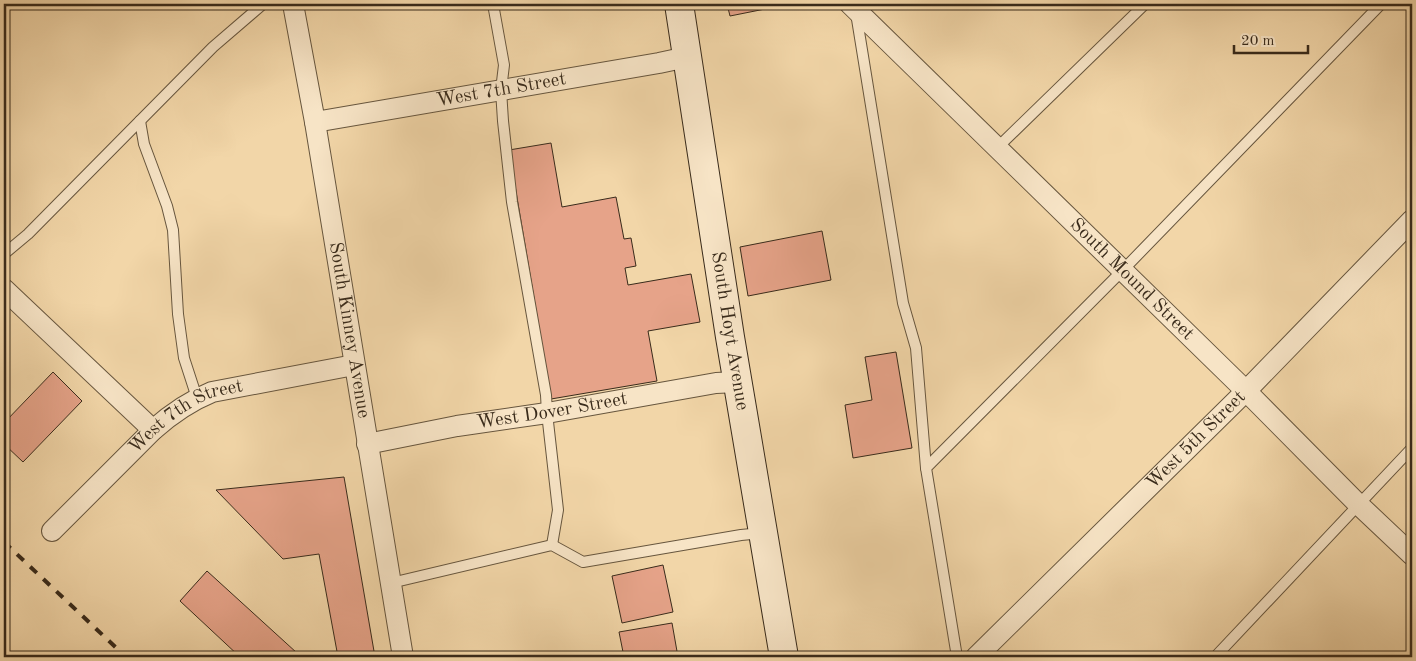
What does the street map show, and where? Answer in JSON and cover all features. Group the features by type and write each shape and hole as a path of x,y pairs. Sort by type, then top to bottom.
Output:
{"main road":[{"name":"South Hoyt Avenue","path":"680,4 737,382 784,657"}],"street":[{"name":"South Kinney Avenue","path":"293,4 403,657"},
{"name":"South Mound Street","path":"853,6 1412,555"},
{"name":"West 7th Street","path":"314,122 687,57"},
{"name":"West 5th Street","path":"976,657 1246,391 1412,220"},
{"path":"4,289 153,430"},
{"name":"West 7th Street","path":"52,530 168,416 197,398 212,392 354,365"},
{"name":"West Dover Street","path":"367,444 457,426 547,413 716,383 737,382"}],"lane":[{"path":"4,254 28,234 213,47 263,4"},
{"path":"493,4 504,65 501,90 505,150 512,202 546,395 558,510 552,545"},
{"path":"926,468 1122,271 1381,4"},
{"path":"998,148 1144,5"},
{"path":"853,6 903,303 916,348 926,468 957,657"},
{"path":"140,121 144,144 167,206 173,230 178,314 184,358 197,398"},
{"path":"1215,657 1412,448"},
{"path":"391,583 552,545 583,562 741,535 763,533"}],"building":[{"path":"727,4 779,4 780,6 730,16"},
{"path":"551,143 562,207 616,197 624,239 631,238 636,266 625,268 628,285 691,274 700,322 648,331 657,381 551,399 509,150"},
{"path":"822,231 831,280 748,296 740,247"},
{"path":"896,352 912,448 853,458 845,405 872,400 865,357"},
{"path":"53,372 82,401 23,462 4,444 4,423"},
{"path":"344,477 375,657 338,657 319,554 283,559 216,490"},
{"path":"663,565 673,612 622,623 612,576"},
{"path":"207,571 297,653 293,657 240,657 180,601"},
{"path":"672,623 678,657 624,657 619,632"}],"railway":[{"path":"4,542 126,657"}]}
